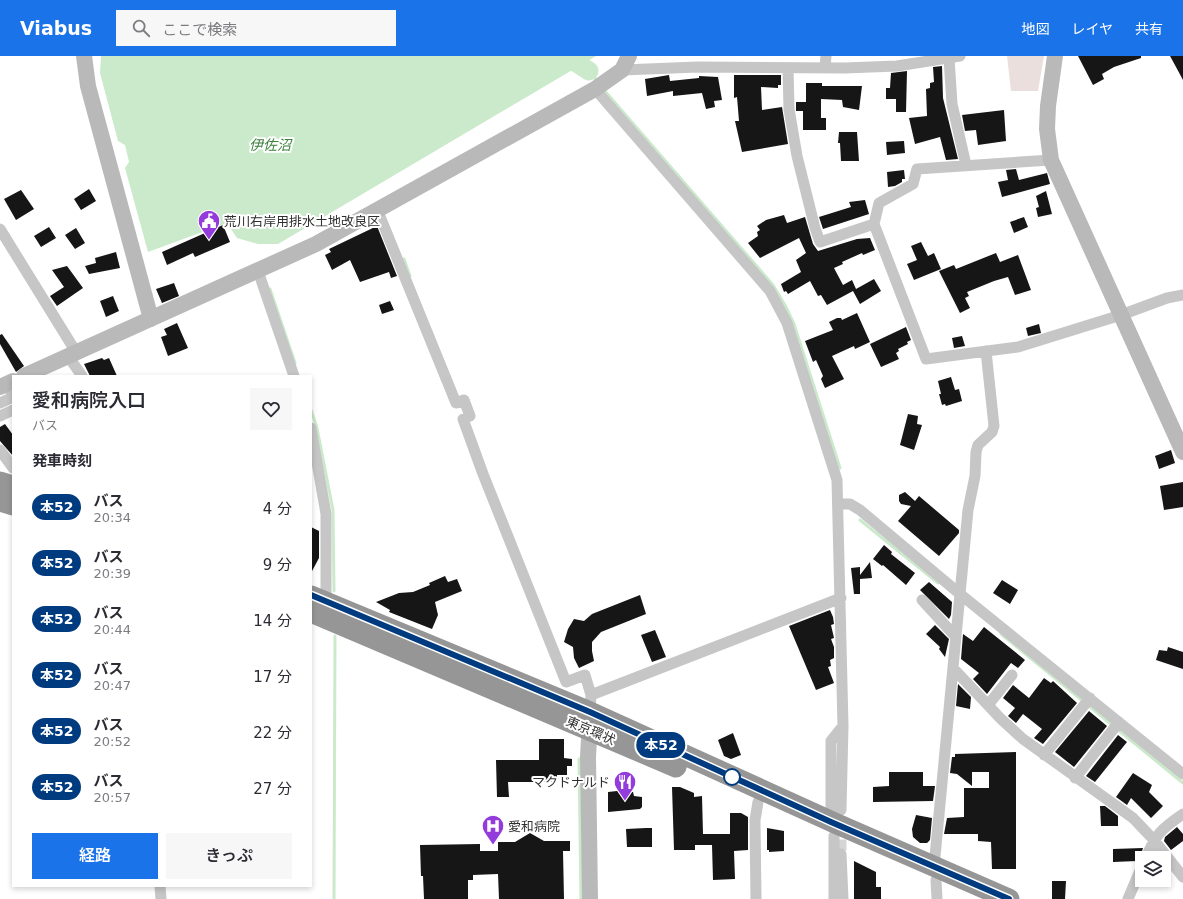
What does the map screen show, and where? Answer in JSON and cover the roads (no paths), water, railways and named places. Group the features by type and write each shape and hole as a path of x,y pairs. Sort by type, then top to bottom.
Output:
{"highway":[{"path":"0,482 12,486"},
{"path":"0,501 12,504"},
{"name":"東京環状","path":"316,603 590,712 837,830 936,882 979,899"},
{"name":"東京環状","path":"590,712 758,802 837,830"},
{"name":"東京環状","path":"936,882 1009,899"}],"street":[{"path":"84,56 88,86 151,319"},
{"path":"26,375 316,244 595,89 622,70 629,56"},
{"path":"825,68 826,56"},
{"path":"1055,56 1048,106 1047,130 1051,160 1183,452"},
{"path":"622,70 698,67 825,68 897,66 955,57 952,104 966,165"},
{"path":"788,68 789,109 797,156 815,228 820,242 874,224"},
{"path":"595,89 770,291 787,323 837,480 839,504 843,726 831,741 843,899"},
{"path":"1051,160 917,169 913,184 879,203 874,224 926,359 1018,347 1121,315 1167,298 1183,295"},
{"path":"377,209 456,403 464,400 470,416 463,419 483,474 566,682 585,675 590,712 588,757 590,899"},
{"path":"0,229 72,354 82,375"},
{"path":"258,271 294,375"},
{"path":"936,882 953,668 968,510 975,476 976,452 978,445 992,432 994,426 986,351"},
{"path":"0,403 11,398 12,395"},
{"path":"0,416 12,410"},
{"path":"312,434 326,514 316,603"},
{"path":"0,450 12,467"},
{"path":"839,504 850,504 860,510 1116,726 1183,774"},
{"path":"590,712 840,598"},
{"path":"922,600 956,637"},
{"path":"953,668 1023,739 1075,778 1133,818 1154,839 1183,877"},
{"path":"988,705 1012,675"},
{"path":"1044,755 1087,702"},
{"path":"1075,778 1116,726"},
{"path":"756,899 755,820 758,802"},
{"path":"1149,851 1154,839 1170,823 1183,814"},
{"path":"834,899 837,830"},
{"path":"1128,899 1135,882"},
{"path":"160,887 161,899"}],"water":[{"name":"伊佐沼","path":"101,56 596,56 278,244 258,244 237,238 227,223 148,252 125,168 129,162 125,145 118,141 100,73"}],"waterway":[{"name":"伊佐沼","path":"566,56 589,71"},
{"path":"589,71 598,82"},
{"path":"604,90 773,285 794,324 840,468"},
{"path":"404,259 410,276"},
{"path":"270,289 295,363"},
{"path":"312,413 317,428 333,510 334,591"},
{"path":"860,520 938,583"},
{"path":"1001,634 1084,702"},
{"path":"334,899 335,636"},
{"path":"1088,705 1113,726"},
{"path":"1117,729 1183,783"},
{"path":"579,759 581,899"}],"tunnel":[{"path":"841,823 841,854"}],"place":[{"name":"荒川右岸用排水土地改良区","path":"209,240"},
{"name":"マクドナルド","path":"625,802"},
{"name":"愛和病院","path":"493,846"}]}
